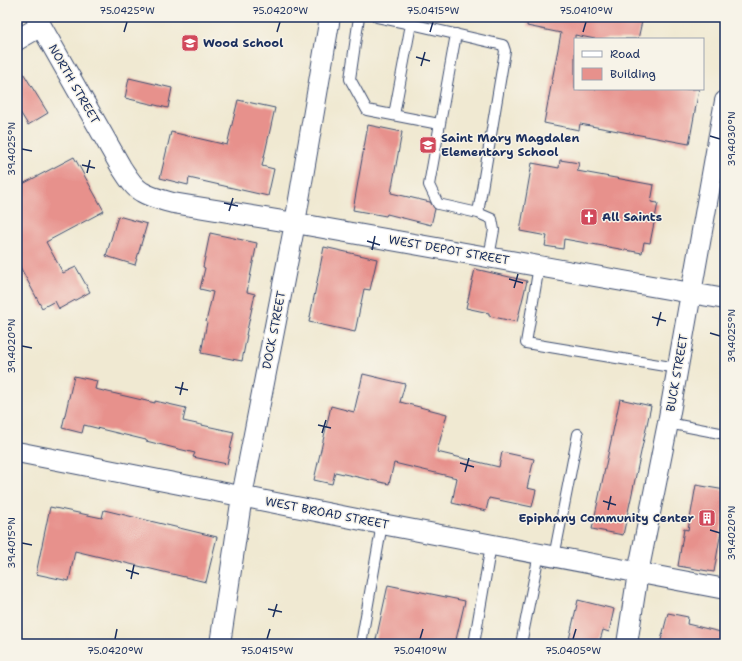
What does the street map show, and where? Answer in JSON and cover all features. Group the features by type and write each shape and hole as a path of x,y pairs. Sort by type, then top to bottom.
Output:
{"street":[{"name":"DOCK STREET","path":"220,644 242,496 295,223 330,17"},
{"path":"17,40 38,22"},
{"name":"NORTH STREET","path":"38,22 112,150"},
{"name":"BUCK STREET","path":"627,644 638,573 668,423 725,101"},
{"name":"WEST DEPOT STREET","path":"112,150 130,181 141,192 156,198 725,299"},
{"name":"WEST BROAD STREET","path":"17,452 382,524 725,589"}],"lane":[{"path":"359,17 350,79 367,110 440,124"},
{"path":"377,17 409,20 503,46 505,51 478,213"},
{"path":"394,115 409,20"},
{"path":"456,34 429,185 438,204 478,213 492,219 494,230 489,257"},
{"path":"539,266 526,344 677,368"},
{"path":"668,423 725,434"},
{"path":"521,644 547,555 578,434"},
{"path":"361,644 382,524"},
{"path":"474,644 491,545"}],"building":[{"path":"528,17 643,17 638,38 590,38 575,35 574,90 699,90 689,144 580,124 579,130 544,123 561,33 527,26"},
{"path":"17,63 48,113 28,125 17,107"},
{"path":"129,78 172,88 168,108 125,98"},
{"path":"238,100 275,108 262,166 274,169 268,196 189,178 188,185 160,178 171,132 227,145"},
{"path":"368,125 402,132 391,193 430,202 435,209 431,225 387,214 386,216 353,210"},
{"path":"74,157 104,211 46,242 63,273 76,267 90,292 59,309 55,301 42,308 17,261 17,187"},
{"name":"All Saints","path":"560,160 579,163 577,171 654,185 651,202 658,203 650,243 644,242 642,253 564,239 563,249 545,246 547,236 520,231 532,163 559,168"},
{"path":"118,216 147,224 135,265 106,256"},
{"path":"210,233 257,243 247,292 255,294 242,361 201,353 213,292 200,289 205,268 203,267"},
{"path":"324,247 377,259 370,290 364,289 355,332 309,322"},
{"path":"475,269 527,281 517,322 489,316 489,313 466,308"},
{"path":"363,374 405,384 400,402 447,414 437,452 499,467 502,452 534,459 527,488 536,490 532,507 489,498 486,511 452,503 457,478 394,463 389,484 335,472 332,484 314,480 331,406 354,412"},
{"path":"74,376 97,381 95,389 155,403 155,401 186,408 183,421 234,432 227,464 193,457 195,453 84,425 82,433 62,428"},
{"path":"620,399 651,406 623,535 592,529"},
{"name":"Epiphany Community Center","path":"696,485 725,490 725,508 714,572 678,566 684,529 688,530"},
{"path":"50,507 102,518 104,510 217,537 206,582 75,551 69,581 36,574"},
{"path":"388,585 465,601 455,644 375,644"},
{"path":"578,600 614,609 609,632 603,630 599,644 568,644"},
{"path":"668,613 688,617 687,624 725,633 725,644 660,644"}],"place":[{"name":"Wood School","path":"190,43"},
{"name":"Saint Mary Magdalen Elementary School","path":"428,145"},
{"name":"All Saints","path":"589,217"},
{"name":"Epiphany Community Center","path":"707,518"}]}
